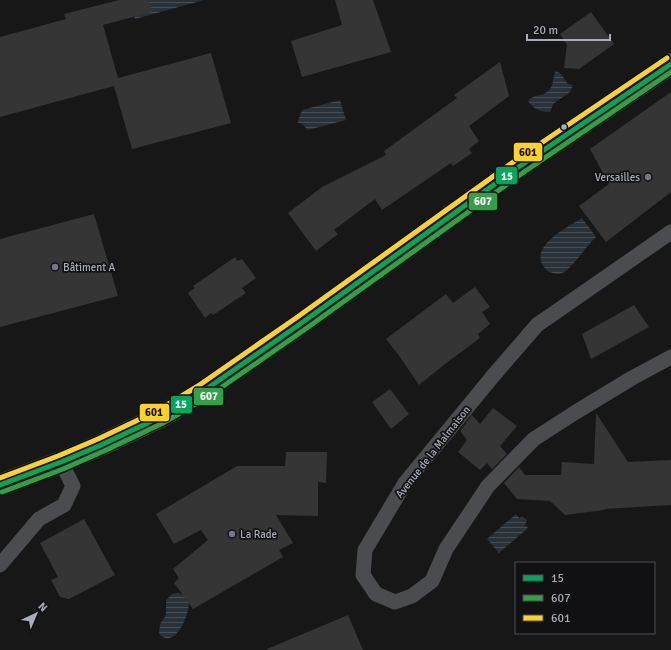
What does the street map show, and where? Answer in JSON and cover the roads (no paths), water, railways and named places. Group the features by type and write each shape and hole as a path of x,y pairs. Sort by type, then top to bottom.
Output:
{"main road":[{"path":"0,485 101,445 160,416 202,392 293,329 520,166 671,64"}],"lane":[{"name":"Avenue de la Malmaison","path":"671,232 537,325 405,483 365,550 362,575 376,594 395,602 412,596 432,581 446,549 488,486 534,439 632,378 671,357"},
{"path":"0,566 40,519 64,505 74,486 61,462"}],"place":[{"name":"Versailles","path":"648,177"},
{"name":"Bâtiment A","path":"55,267"},
{"name":"La Rade","path":"232,534"}]}
